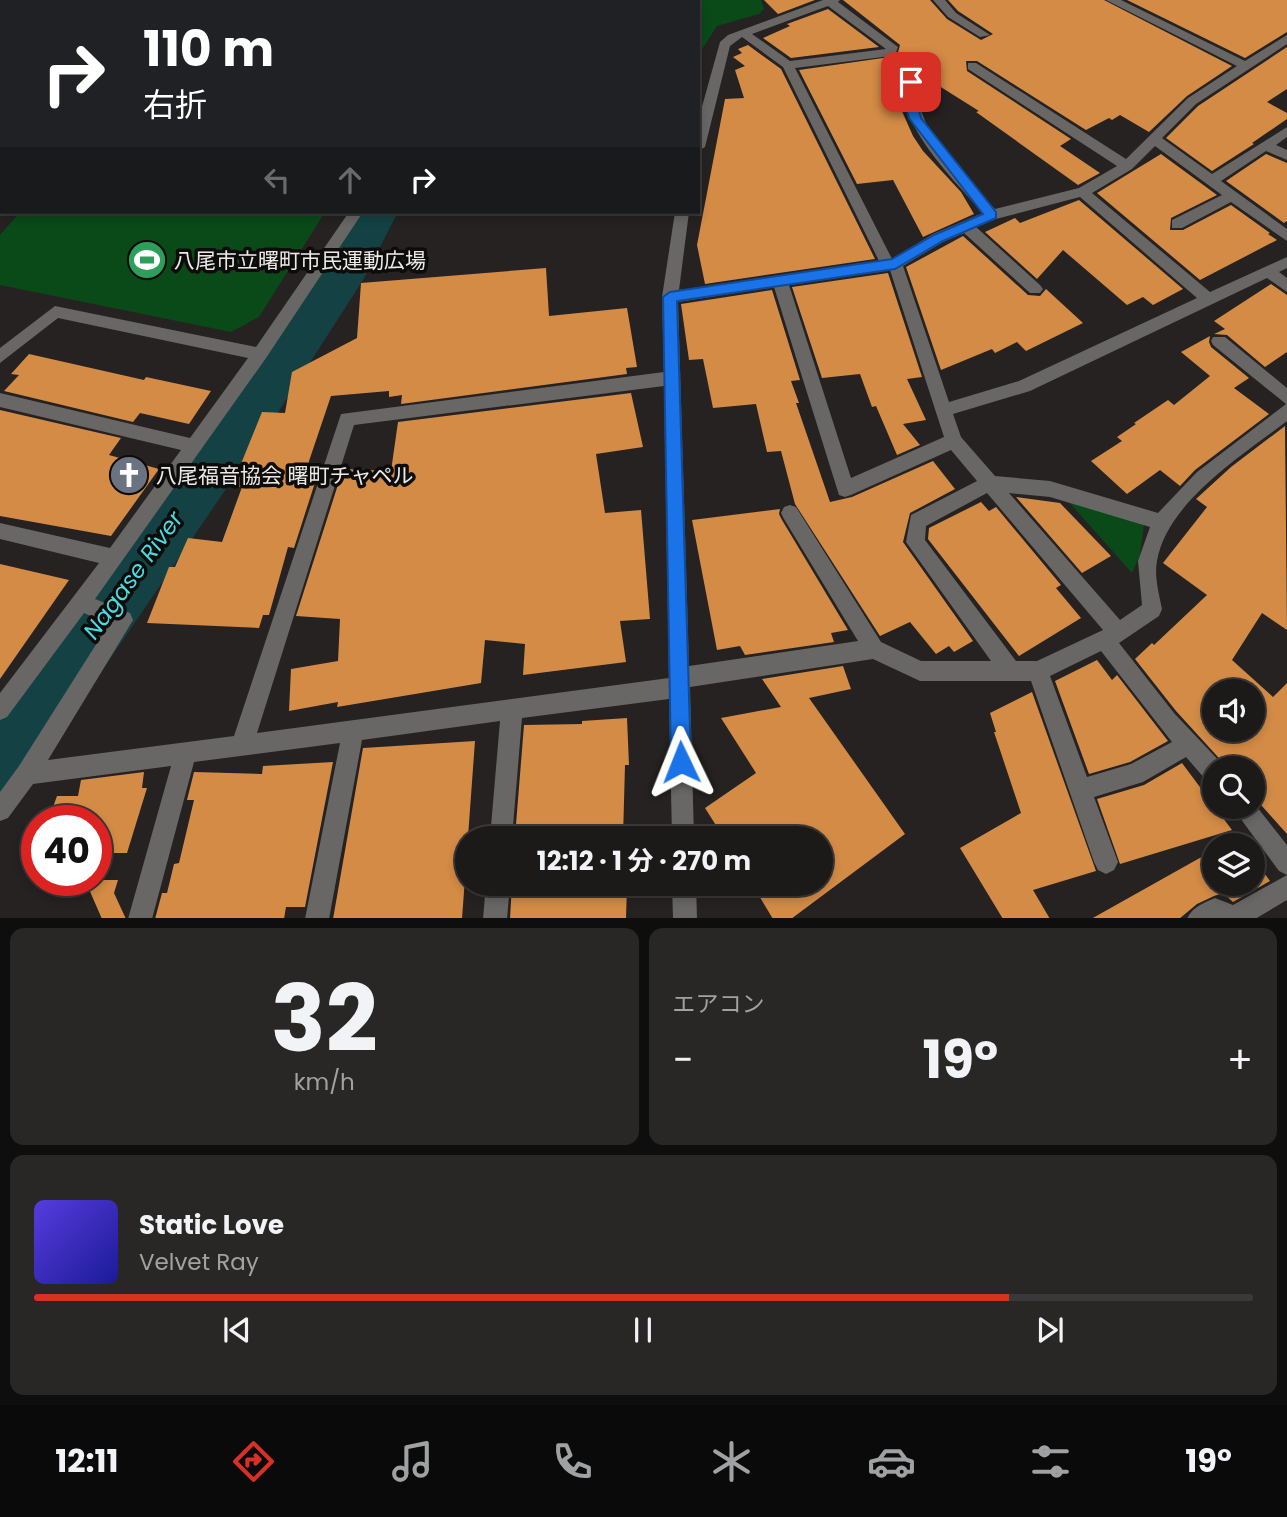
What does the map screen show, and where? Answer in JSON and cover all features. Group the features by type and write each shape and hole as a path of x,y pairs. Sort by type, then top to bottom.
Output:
{"street":[{"path":"939,0 952,15 984,35"},
{"path":"1112,0 1245,66"},
{"path":"700,131 704,99 724,45 732,37 832,1 892,47 891,52 788,65"},
{"path":"744,33 788,65 892,264 954,441 1111,636 1167,720 1202,759"},
{"path":"670,297 892,264 939,238 992,215 1083,192 1127,166 1192,101 1287,38"},
{"path":"971,66 1127,166"},
{"path":"911,82 908,93 915,118 992,215"},
{"path":"1213,180 1287,131"},
{"path":"1155,139 1287,236"},
{"path":"1266,145 1287,156"},
{"path":"1083,192 1208,299"},
{"path":"1177,224 1234,195"},
{"path":"2,704 88,606 114,558 260,354 355,214"},
{"path":"682,214 670,297 683,826"},
{"path":"966,226 1035,289"},
{"path":"944,410 1024,386 1287,262"},
{"path":"1268,271 1287,286"},
{"path":"780,281 845,489 954,441"},
{"path":"0,357 55,312 260,354"},
{"path":"1219,341 1287,398"},
{"path":"242,745 347,419 672,378"},
{"path":"0,400 193,446"},
{"path":"790,513 874,649 920,671 1038,671 1111,636 1152,609 1147,561 1159,522 1192,487 1287,411"},
{"path":"1010,669 915,542 917,521 990,483 1050,489 1159,522"},
{"path":"0,531 114,558"},
{"path":"0,810 27,774 123,620 88,606"},
{"path":"27,774 512,709 874,649"},
{"path":"1038,671 1106,862"},
{"path":"502,826 512,709"},
{"path":"317,918 353,730"},
{"path":"1080,790 1135,774 1189,744"},
{"path":"140,918 186,752"},
{"path":"1252,819 1287,863"},
{"path":"1201,918 1215,909 1234,917 1287,887"},
{"path":"495,918 497,896"},
{"path":"684,896 685,918"}],"green space":[{"path":"700,0 761,0 764,9 759,14 717,26 701,51 700,59"},
{"name":"八尾市立曙町市民運動広場","path":"18,214 324,214 259,317 231,332 0,285 0,235"},
{"path":"1067,500 1144,525 1140,555 1132,573"}],"building":[{"path":"764,0 815,0 778,14"},
{"path":"843,0 930,0 947,19 981,40 993,34 958,11 948,0 1104,0 1232,66 1187,96 1149,132 1120,115 1086,130 977,61 966,61 967,71 1071,139 1060,146 1100,173 1078,185 976,112 979,111 920,74 916,78 906,76 902,94 897,100 913,136 923,151 961,192 974,214 923,237 893,180 857,184 799,70 897,56 900,45"},
{"path":"1127,0 1287,0 1287,32 1245,58"},
{"path":"828,9 879,47 791,58 763,38 790,26 787,24"},
{"path":"748,45 781,69 875,259 705,284 697,245 725,99 744,98 735,70 745,66 733,57 742,53 738,49"},
{"path":"1287,47 1287,89 1267,102 1287,113 1287,119 1252,143 1254,144 1212,171 1166,138 1198,106"},
{"path":"1161,154 1217,195 1171,218 1170,230 1183,230 1231,205 1277,240 1200,280 1097,193"},
{"path":"1266,154 1287,163 1287,221 1284,223 1226,181"},
{"path":"1079,200 1183,289 1153,305 1143,297 1127,305 1063,250 1037,279 985,232 1015,218 1020,223"},
{"path":"963,236 1028,295 1040,296 1046,289 1083,323 1026,351 1017,342 995,353 992,349 941,370 906,267"},
{"path":"546,268 549,316 627,308 637,367 626,368 627,374 401,404 402,395 389,397 389,391 331,396 307,467 320,467 294,548 288,547 269,615 263,615 259,628 147,623 169,567 175,567 188,538 222,542 242,487 232,486 262,412 285,413 292,372 357,338 361,283"},
{"path":"888,273 922,377 907,379 926,420 903,424 920,445 897,455 876,406 872,407 860,374 822,378 792,287"},
{"path":"1271,284 1287,295 1287,352 1265,367 1227,335 1214,334 1225,329 1214,321"},
{"path":"772,290 800,380 791,381 799,403 796,403 830,502 852,497 933,461 955,489 910,513 903,542 973,641 954,652 949,646 936,654 910,622 880,636 795,504 781,451 767,452 756,404 713,408 703,359 689,360 681,304"},
{"path":"1210,336 1211,347 1249,378 1234,388 1269,414 1195,470 1180,486 1160,470 1127,494 1091,461 1122,441 1117,437 1136,424 1134,423 1168,400 1174,405 1210,376 1181,352"},
{"path":"29,354 144,380 146,377 211,391 189,424 140,413 133,422 4,391 19,375 11,374"},
{"path":"631,393 643,447 596,454 605,513 641,510 650,619 620,621 626,662 523,675 525,644 485,640 481,683 337,707 338,702 289,711 291,669 338,661 340,619 296,616 343,469 391,471 398,422"},
{"path":"0,410 121,438 109,455 159,469 111,536 0,516"},
{"path":"1285,426 1287,630 1262,613 1232,660 1253,679 1202,679 1202,740 1135,659 1152,643 1154,645 1207,595 1163,563 1207,507 1196,499 1231,467"},
{"path":"1016,497 1060,503 1111,556 1082,573"},
{"path":"981,502 989,511 996,507 1061,585 1056,588 1081,618 1019,656 928,539 929,528"},
{"path":"780,509 782,520 848,630 831,633 834,642 745,655 740,646 717,650 692,520"},
{"path":"0,564 69,580 0,679"},
{"path":"1097,660 1112,680 1117,675 1168,741 1130,762 1089,774 1055,681"},
{"path":"843,666 851,689 809,698 905,834 833,888 833,826 716,826 705,808 756,773 721,718 781,707 762,679"},
{"path":"1287,683 1287,834 1265,809 1265,756 1217,756 1204,742 1265,742 1265,690 1273,697"},
{"path":"1032,692 1096,871 1033,890 1049,918 1002,918 960,848 1021,813 990,713"},
{"path":"627,718 629,765 625,765 623,826 516,826 524,725 582,724 582,721"},
{"path":"475,741 469,826 455,826 455,896 464,896 462,918 333,918 363,748"},
{"path":"333,762 305,907 286,907 284,918 155,918 162,893 167,893 174,864 179,863 194,800 187,800 194,772 262,774 263,766"},
{"path":"1182,763 1202,790 1202,819 1224,819 1232,830 1202,833 1202,839 1120,864 1097,799 1144,785"},
{"path":"144,772 142,788 147,788 127,853 112,853 112,805 54,805 57,796 78,796 81,780"},
{"path":"1202,857 1202,896 1214,896 1197,904 1180,918 1093,918"},
{"path":"112,880 118,880 114,893 126,918 102,918 92,896 112,896"},
{"path":"511,896 627,896 626,918 510,918"},
{"path":"759,896 822,896 792,918 772,918"},
{"path":"1226,896 1244,896 1233,902"}],"waterway":[{"name":"Nagase River","path":"0,761 255,405 347,268 375,214"}],"place":[{"name":"八尾市立曙町市民運動広場","path":"147,260"},
{"name":"八尾福音協会 曙町チャペル","path":"129,475"}],"route":[{"path":"681,762 670,297 895,264 939,238 992,215 915,118 908,93 911,82"}]}
